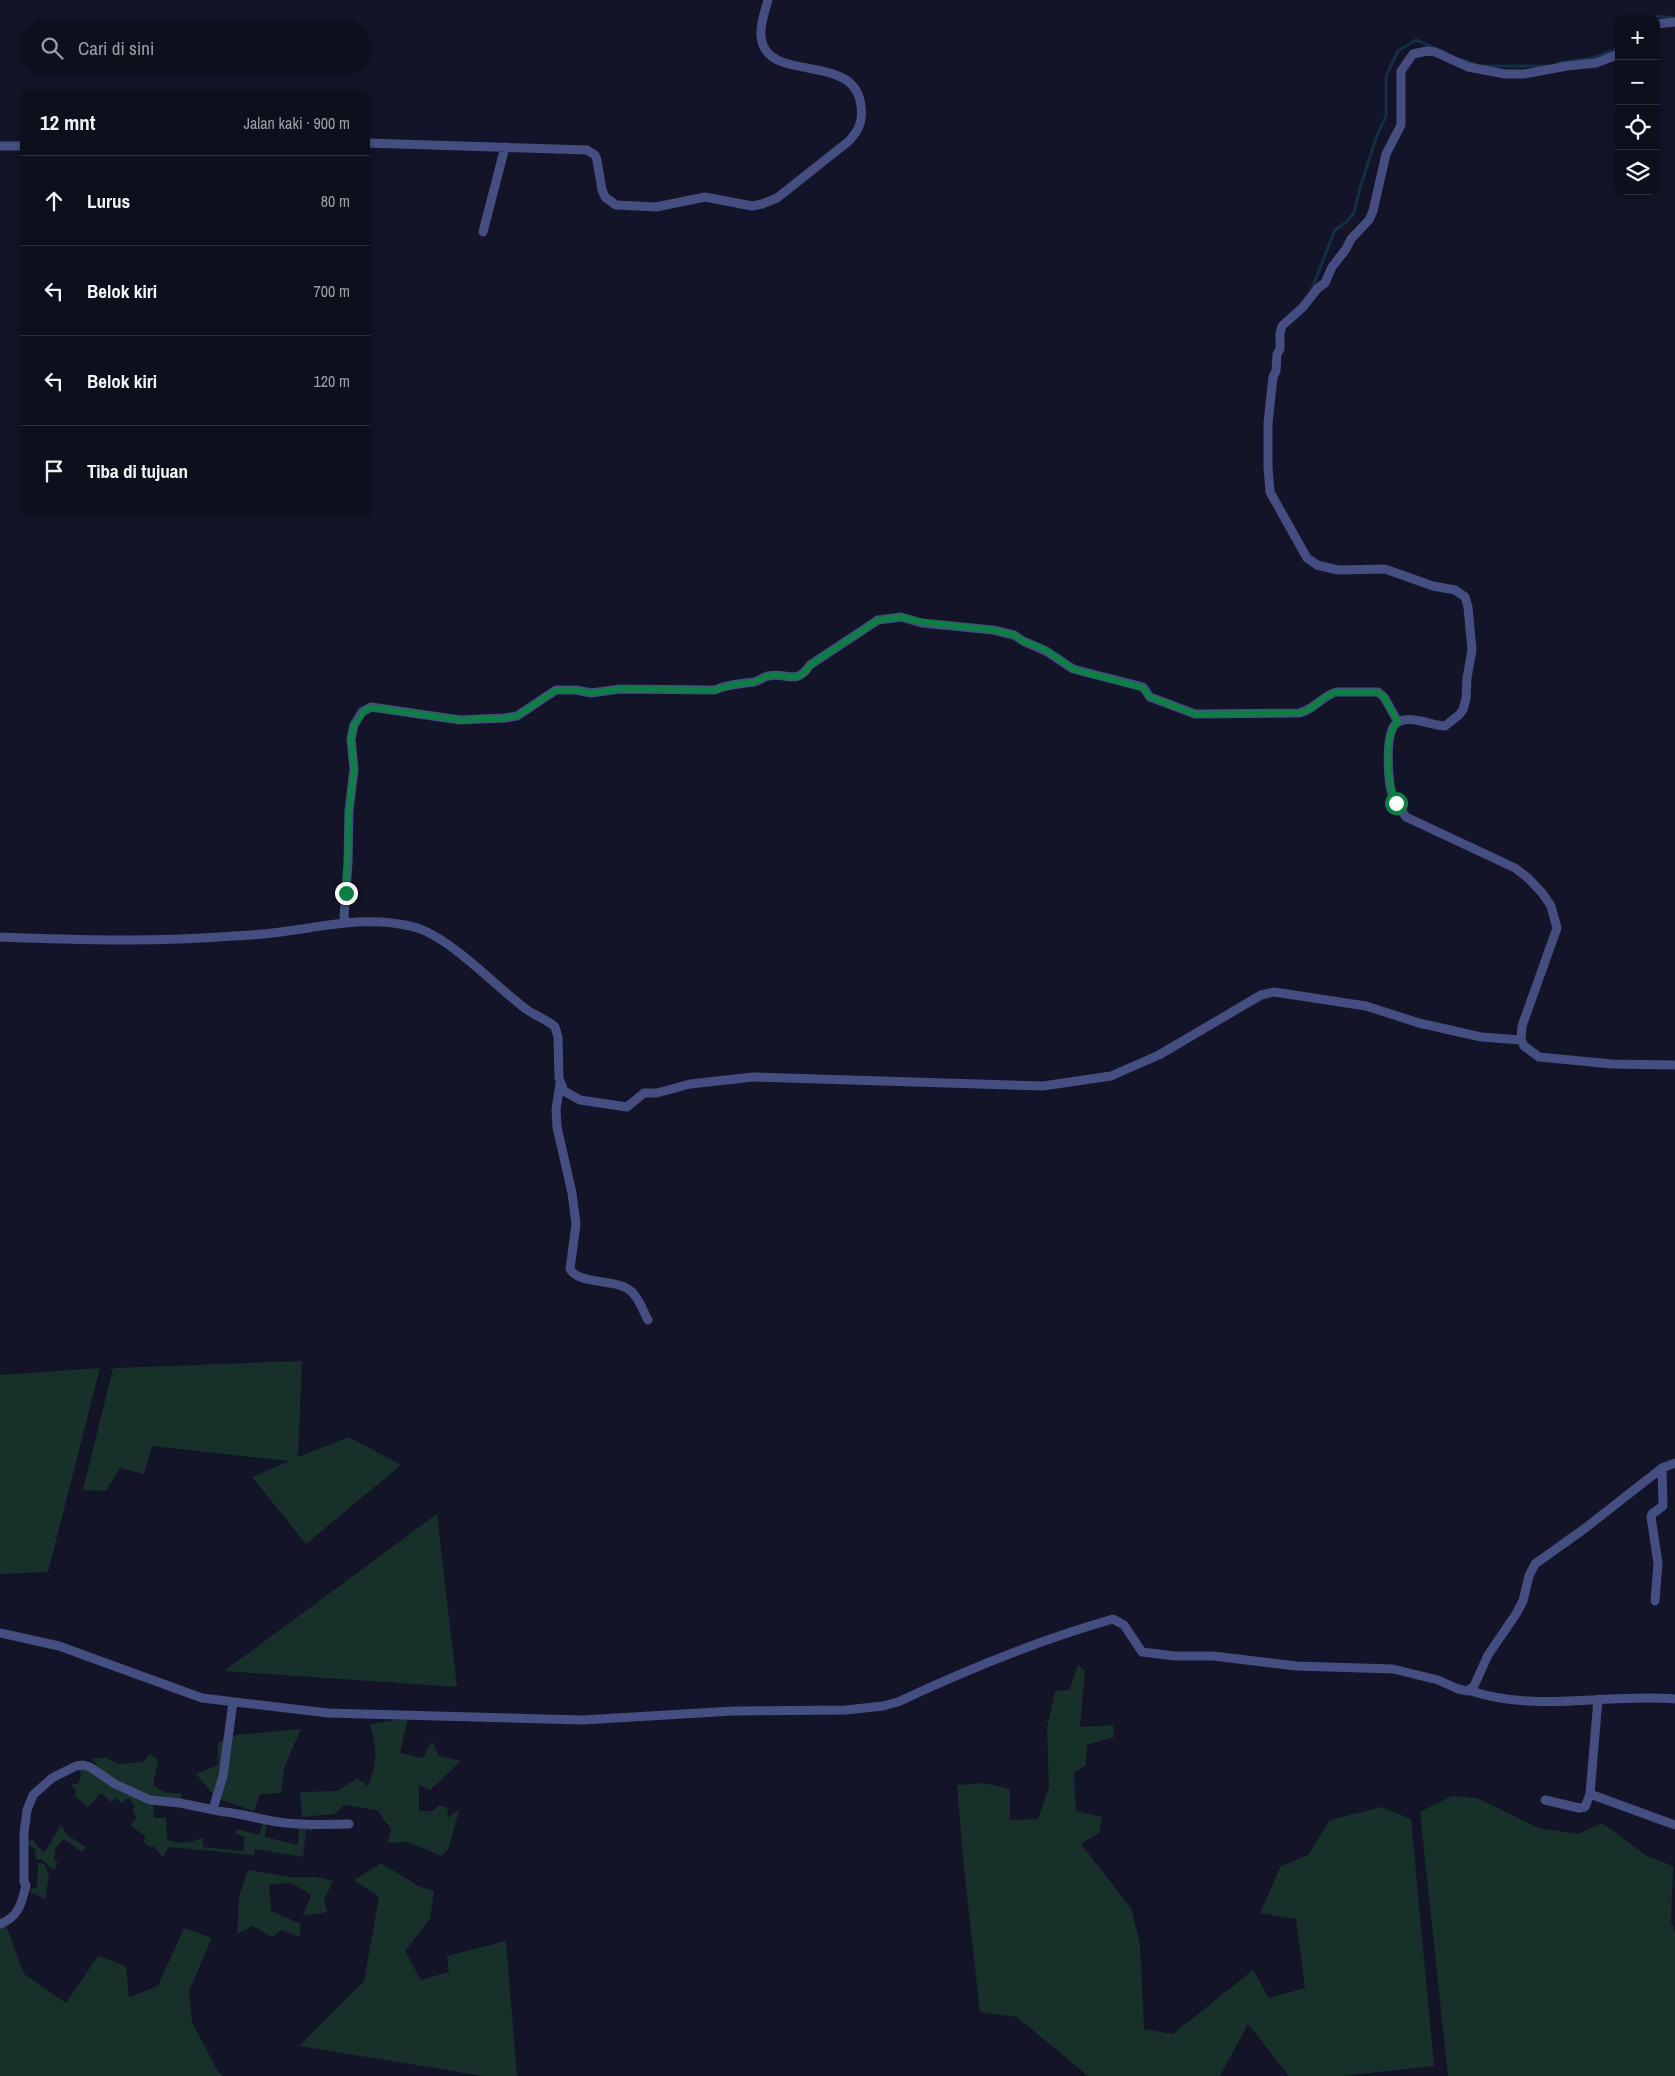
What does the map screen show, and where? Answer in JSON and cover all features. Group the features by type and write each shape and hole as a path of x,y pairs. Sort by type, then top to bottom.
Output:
{"street":[{"path":"370,143 591,152 598,160 602,190 605,197 616,205 656,207 705,197 752,206 762,204 777,198 849,141 857,133 862,114 860,100 855,88 849,82 830,73 784,62 769,55 761,37 762,18 768,0"},
{"path":"1660,24 1675,22"},
{"path":"1395,716 1407,720 1445,726 1463,710 1472,650 1468,607 1465,597 1455,590 1433,586 1385,569 1338,570 1317,565 1307,558 1272,497 1264,460 1273,377 1276,371 1277,354 1280,349 1280,333 1285,322 1303,307 1318,288 1325,283 1332,267 1351,239 1371,217 1386,154 1401,125 1400,76 1403,66 1413,54 1427,51 1435,52 1468,67 1506,74 1596,63 1615,56"},
{"path":"0,146 20,146"},
{"path":"483,232 505,148"},
{"path":"346,922 344,916 349,811 354,769 351,739 354,725 362,712 371,708 460,720 504,718 517,716 556,690 576,690 591,693 620,689 716,690 722,686 755,682 768,676 793,678 804,674 810,665 878,620 901,617 922,622 993,630 1014,635 1023,641 1046,650 1073,669 1143,688 1150,697 1195,714 1299,713 1306,712 1330,694 1378,692 1384,697 1395,716 1389,745 1389,783 1396,803 1406,817 1515,868 1528,878 1551,906 1557,928 1555,936 1517,1040"},
{"path":"0,937 168,939 227,937 271,934 346,922 372,921 396,923 427,932 442,941 526,1009 553,1024 558,1036 560,1084 556,1118 572,1193 576,1224 570,1268 576,1275 628,1288 636,1297 648,1320"},
{"path":"560,1084 564,1091 574,1098 627,1107 644,1093 657,1093 690,1084 753,1076 1043,1086 1111,1076 1159,1055 1261,995 1274,992 1366,1006 1429,1025 1481,1037 1517,1040 1538,1057 1612,1064 1675,1065"},
{"path":"1471,1691 1488,1655 1516,1614 1523,1600 1534,1564 1584,1529 1662,1468 1675,1463"},
{"path":"1655,1601 1658,1563 1651,1518 1652,1514 1663,1506 1662,1468"},
{"path":"0,1633 59,1646 190,1694 233,1702 328,1714 572,1720 733,1711 866,1708 898,1702 1018,1649 1114,1619 1124,1625 1142,1652 1175,1656 1214,1656 1296,1666 1393,1669 1438,1680 1458,1689 1506,1700 1534,1703 1598,1699 1675,1700"},
{"path":"1545,1800 1579,1808 1585,1807 1590,1794 1598,1699"},
{"path":"213,1809 223,1776 233,1702"},
{"path":"0,1924 18,1912 23,1901 26,1885 24,1882 24,1833 27,1810 33,1795 61,1772 83,1765 99,1772 114,1784 150,1800 213,1809 292,1824 349,1824"},
{"path":"1590,1794 1675,1825"}],"green space":[{"path":"302,1361 298,1457 349,1437 401,1465 306,1544 252,1477 289,1461 152,1446 144,1474 120,1468 106,1491 83,1490 113,1368"},
{"path":"100,1368 48,1572 0,1574 0,1375"},
{"path":"437,1514 457,1687 224,1671"},
{"path":"1078,1665 1085,1671 1080,1727 1113,1725 1114,1737 1087,1745 1086,1765 1074,1773 1076,1811 1102,1817 1099,1833 1081,1844 1131,1908 1140,1944 1144,2029 1173,2034 1253,1970 1269,1998 1305,1988 1296,1919 1260,1913 1281,1866 1308,1855 1330,1820 1382,1807 1411,1819 1434,2066 1341,2076 1289,2076 1248,2024 1220,2076 1088,2076 1017,2017 980,2012 957,1785 983,1783 1010,1789 1010,1820 1038,1819 1049,1787 1047,1728 1055,1691 1069,1690"},
{"path":"408,1718 400,1753 423,1758 432,1741 439,1756 461,1761 430,1790 419,1785 419,1811 433,1811 439,1805 448,1808 447,1818 459,1810 448,1850 441,1856 408,1842 387,1843 391,1829 377,1810 344,1805 334,1814 302,1817 300,1792 337,1791 357,1778 368,1786 375,1762 374,1741 370,1724"},
{"path":"301,1729 284,1768 281,1793 260,1794 254,1811 216,1798 196,1774 218,1765 218,1743 236,1735"},
{"path":"150,1754 158,1760 153,1785 166,1793 181,1793 182,1799 160,1802 106,1778 92,1759 105,1757 119,1764 143,1762"},
{"path":"78,1767 83,1767 153,1804 154,1818 166,1818 167,1840 186,1843 203,1837 203,1847 243,1851 245,1837 236,1834 237,1829 259,1835 263,1822 267,1823 265,1837 298,1845 299,1826 313,1826 312,1831 306,1830 303,1857 255,1849 253,1855 169,1847 163,1857 153,1846 151,1848 143,1842 146,1837 130,1825 137,1818 132,1809 135,1807 129,1798 121,1803 116,1798 111,1802 101,1793 88,1807 75,1796 76,1791 72,1786 73,1784 78,1784 81,1774"},
{"path":"1452,1796 1477,1798 1538,1828 1578,1834 1602,1823 1647,1856 1673,1866 1671,1921 1675,1934 1675,2076 1448,2076 1420,1812"},
{"path":"61,1825 67,1835 86,1847 82,1852 63,1839 55,1849 54,1860 58,1863 54,1870 41,1859 36,1860 35,1849 27,1844 32,1839 44,1853"},
{"path":"38,1863 44,1864 49,1876 45,1899 27,1890 37,1887"},
{"path":"381,1863 420,1887 434,1891 430,1919 405,1951 421,1980 449,1972 447,1956 506,1941 517,2076 484,2076 299,2046 364,1981 379,1897 354,1880"},
{"path":"248,1870 290,1877 317,1877 333,1881 324,1900 327,1912 303,1916 311,1895 291,1883 269,1884 271,1911 301,1924 299,1937 281,1930 272,1937 253,1926 237,1934 239,1897"},
{"path":"5,1922 24,1974 66,2003 98,1956 126,1966 129,1997 158,1986 184,1928 212,1938 189,1991 192,2022 218,2072 223,2076 0,2076 0,1924"}],"waterway":[{"path":"1660,16 1674,18"},
{"path":"1311,291 1335,230 1354,213 1376,138 1386,116 1386,76 1398,51 1416,40 1446,53"},
{"path":"1559,63 1593,58 1615,50"},
{"path":"1461,59 1476,65"},
{"path":"1482,66 1546,66"}],"route":[{"path":"346,893 349,811 354,769 351,739 354,725 366,709 377,708 427,717 460,720 504,718 517,716 556,690 576,690 591,693 620,689 653,691 716,690 722,686 755,682 768,676 793,678 804,674 810,665 878,620 901,617 922,622 993,630 1014,635 1023,641 1046,650 1073,669 1143,688 1150,697 1195,714 1299,713 1306,712 1330,694 1336,692 1378,692 1384,697 1398,722 1392,732 1388,753 1389,783 1396,803"}]}
